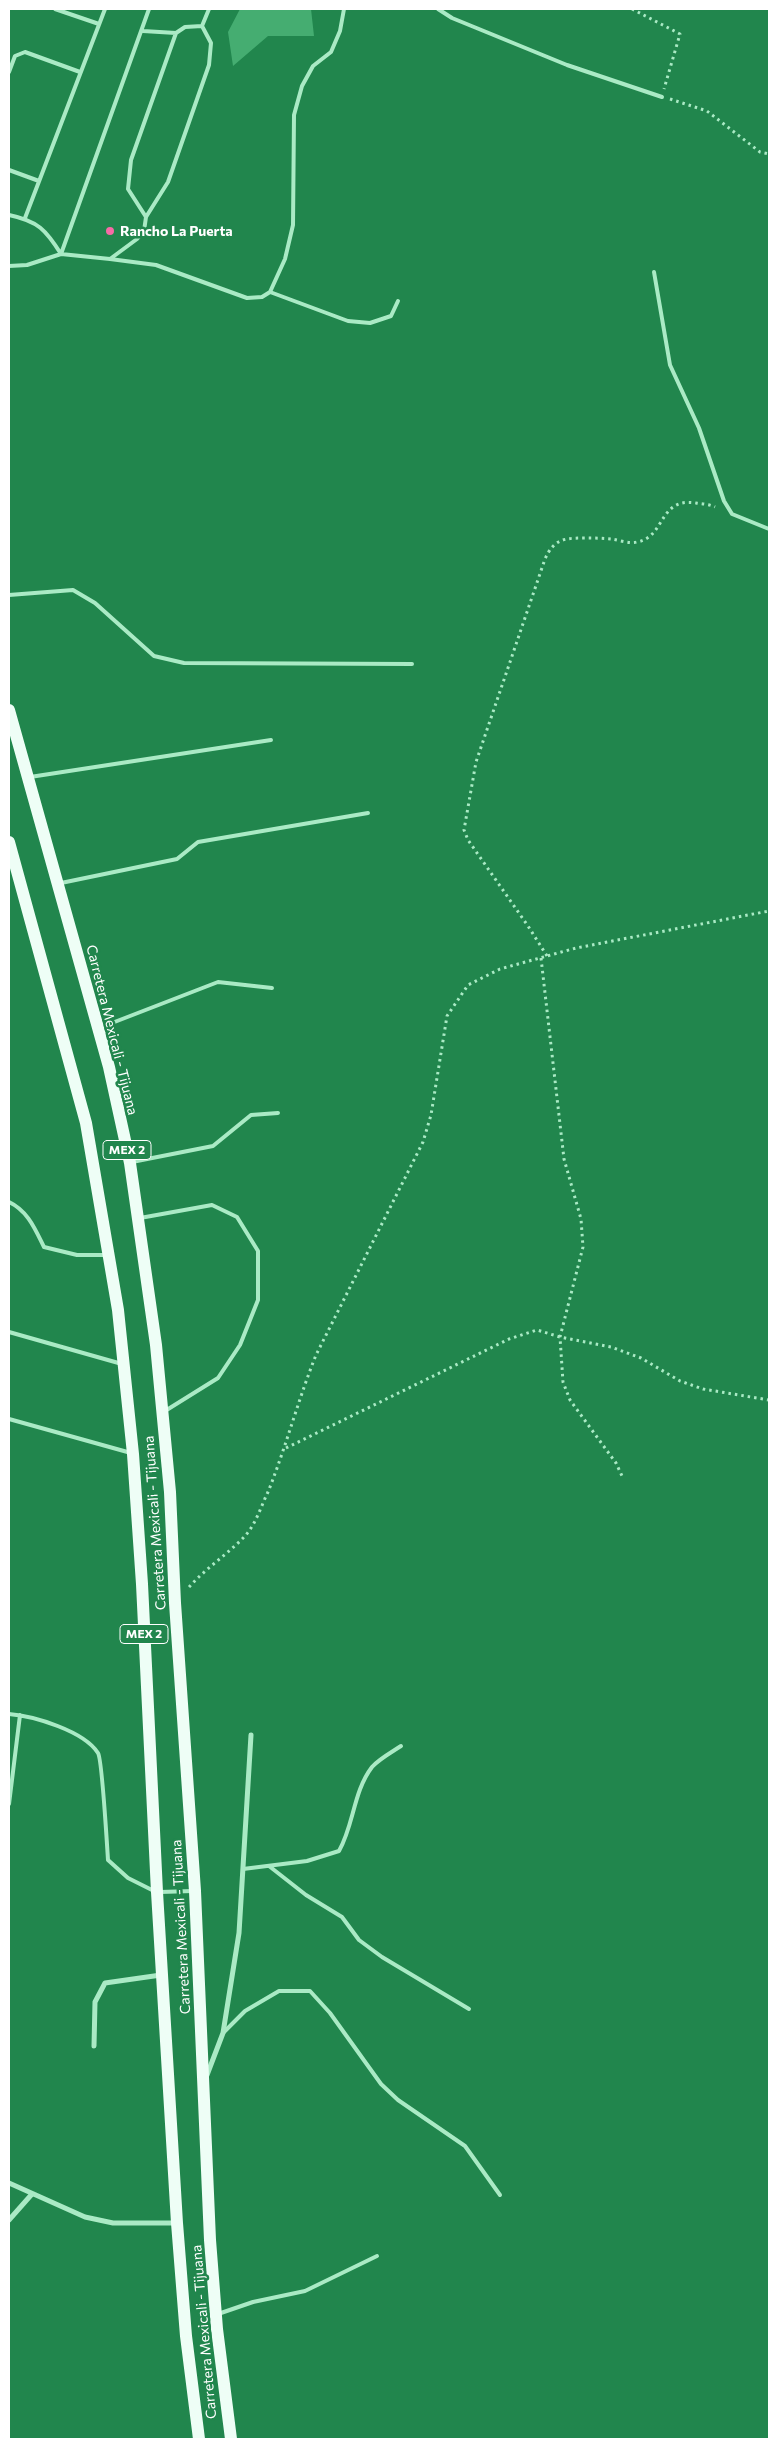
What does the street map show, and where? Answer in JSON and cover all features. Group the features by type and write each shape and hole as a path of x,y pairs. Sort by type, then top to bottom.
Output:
{"main road":[{"name":"Carretera Mexicali - Tijuana","path":"9,710 99,1028 130,1163 163,1412 170,1492 175,1603 195,1891 203,2085 216,2314 231,2439"},
{"name":"Carretera Mexicali - Tijuana","path":"9,842 86,1123 109,1255 124,1365 133,1454 142,1584 157,1892 177,2223 186,2336 199,2439"}],"street":[{"path":"203,2085 223,2033 239,1933 251,1735"},
{"path":"94,2046 95,2002 105,1983 162,1975"},
{"path":"9,2183 85,2217 113,2223 177,2223"},
{"path":"9,2220 32,2194"}],"lane":[{"path":"55,9 99,24"},
{"path":"25,218 105,9"},
{"path":"61,254 149,9"},
{"path":"202,26 209,9"},
{"path":"9,266 27,264 61,254 156,265 247,298 262,298 270,292 285,260 293,225 294,114 302,86 313,66 331,52 340,31 344,9"},
{"path":"438,9 452,18 567,65 662,97"},
{"path":"142,31 176,33 186,27 202,26"},
{"path":"110,259 137,238 144,230 146,217 168,182 209,65 211,43 202,26"},
{"path":"146,217 128,189 131,160 176,33"},
{"path":"9,72 15,56 25,52 80,72"},
{"path":"9,170 39,181"},
{"path":"9,215 25,218 48,232 61,254"},
{"path":"654,272 670,365 699,428 717,486 732,514 769,529"},
{"path":"270,292 348,321 370,323 391,316 398,301"},
{"path":"9,594 73,590 95,603 154,656 184,663 412,664"},
{"path":"28,778 271,740"},
{"path":"58,884 177,859 198,842 368,813"},
{"path":"99,1028 218,982 272,988"},
{"path":"130,1163 213,1146 251,1115 278,1113"},
{"path":"9,1202 19,1207 31,1222 44,1247 77,1255 109,1255"},
{"path":"138,1218 212,1205 237,1217 258,1252 258,1300 240,1345 218,1378 163,1412"},
{"path":"9,1332 124,1365"},
{"path":"9,1419 133,1454"},
{"path":"9,1714 20,1715 83,1737 100,1754 108,1860 128,1878 157,1892 195,1891"},
{"path":"9,1804 20,1715"},
{"path":"243,1869 307,1861 339,1852 346,1838 357,1795 372,1766 401,1746"},
{"path":"269,1866 306,1895 342,1917 359,1940 382,1957 469,2009"},
{"path":"223,2033 245,2011 279,1991 310,1991 330,2013 381,2084 398,2100 465,2146 500,2195"},
{"path":"216,2314 253,2302 305,2291 377,2256"}],"path":[{"path":"632,9 680,34 662,97 707,111 760,152 769,154"},
{"path":"547,956 468,840 464,830 476,762 550,547 565,538 609,539 633,542 644,540 650,537 670,509 680,502 710,505 732,514"},
{"path":"175,1603 203,1572 246,1535 257,1517 286,1448 302,1388 316,1355 423,1142 431,1115 447,1016 468,985 500,969 576,948 769,911"},
{"path":"541,958 564,1159 583,1233 583,1247 560,1337 566,1393 616,1463 622,1476"},
{"path":"286,1448 510,1339 537,1330 560,1337 623,1350 680,1381 703,1389 769,1400"}],"building":[{"path":"240,9 311,9 314,36 268,36 233,66 228,32"}],"place":[{"name":"Rancho La Puerta","path":"110,231"}]}
